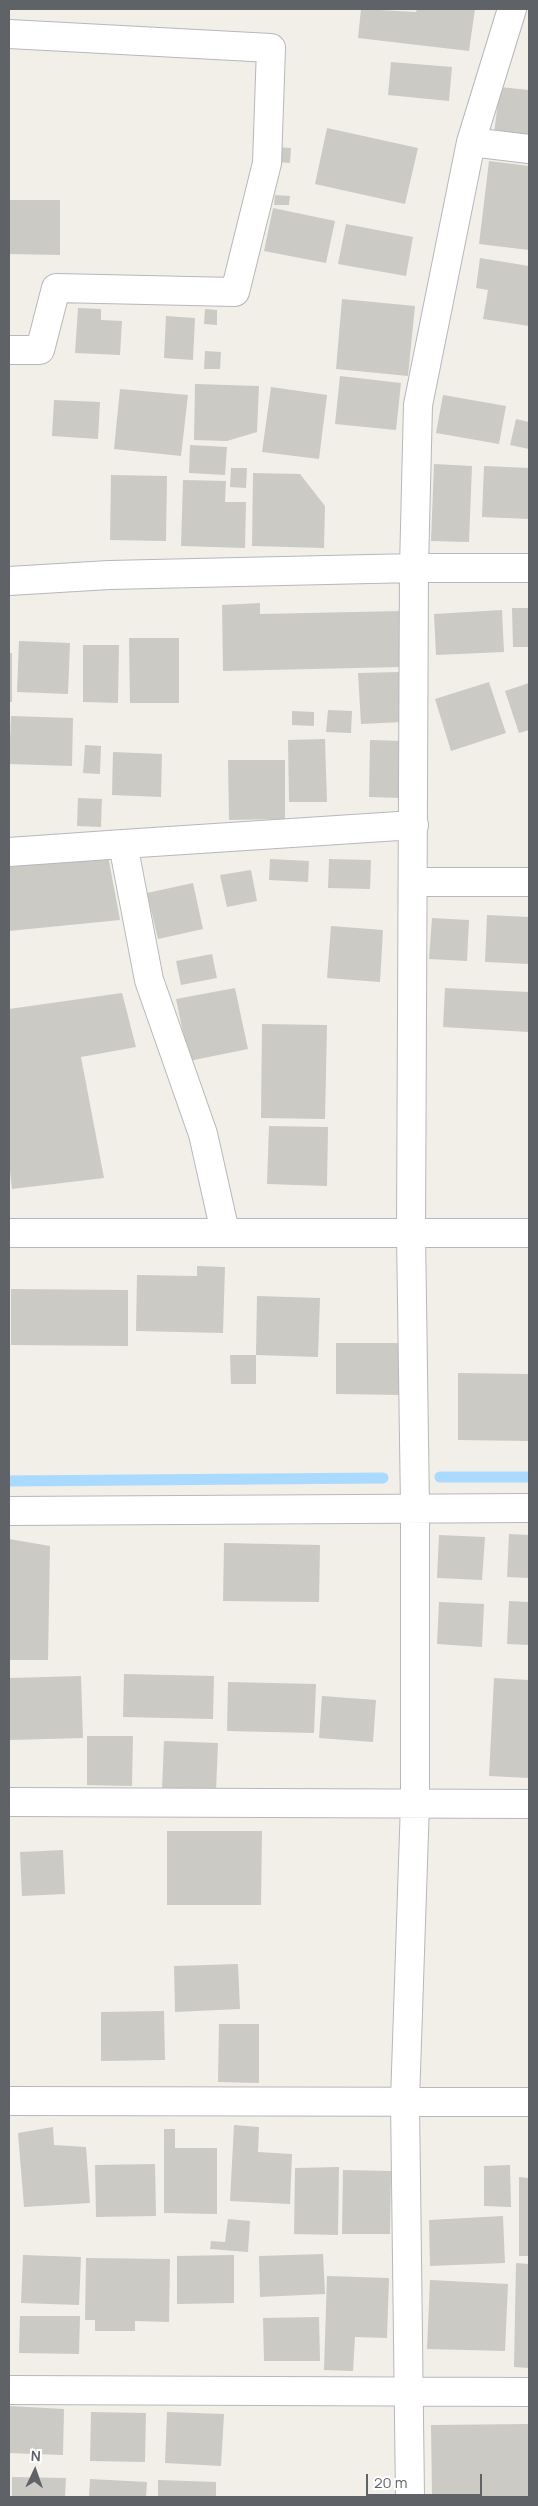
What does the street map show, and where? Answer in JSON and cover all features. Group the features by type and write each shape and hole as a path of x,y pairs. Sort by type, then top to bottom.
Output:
{"street":[{"path":"410,2497 405,2101 415,1803 415,1508 412,1233 414,568 418,405 471,142 512,9"},
{"path":"9,34 271,48 267,163 236,292 56,288 40,350 9,350"},
{"path":"471,142 529,150"},
{"path":"9,581 109,575 414,568 529,568"},
{"path":"9,852 414,825"},
{"path":"123,844 149,980 203,1134 225,1232"},
{"path":"413,882 529,882"},
{"path":"9,1233 529,1233"},
{"path":"9,1511 529,1508"},
{"path":"9,1802 529,1804"},
{"path":"9,2102 529,2102"},
{"path":"9,2390 529,2392"}],"building":[{"path":"361,9 416,12 417,9 475,9 469,51 358,38"},
{"path":"391,62 452,67 449,101 388,95"},
{"path":"500,87 529,90 529,137 494,133"},
{"path":"327,128 418,148 405,204 315,184"},
{"path":"277,147 291,148 290,163 276,162"},
{"path":"489,161 529,166 529,250 479,244"},
{"path":"275,195 290,196 289,205 274,205"},
{"path":"9,200 60,200 60,255 9,254"},
{"path":"273,208 335,221 326,263 264,251"},
{"path":"346,224 413,237 406,276 338,264"},
{"path":"480,258 529,266 529,326 483,319 488,290 476,288"},
{"path":"342,299 415,306 408,376 336,369"},
{"path":"78,308 101,309 101,320 122,321 120,355 75,353"},
{"path":"205,309 217,310 217,325 204,324"},
{"path":"166,316 195,318 193,360 164,358"},
{"path":"205,351 221,352 220,369 204,369"},
{"path":"340,376 401,383 396,430 335,424"},
{"path":"195,384 259,386 257,432 227,441 194,440"},
{"path":"271,387 327,395 319,459 262,452"},
{"path":"120,389 188,395 181,456 114,449"},
{"path":"443,395 506,406 499,444 436,433"},
{"path":"54,400 100,402 98,439 52,436"},
{"path":"516,419 529,422 529,449 510,445"},
{"path":"190,445 227,447 225,475 189,473"},
{"path":"434,464 472,466 469,542 431,541"},
{"path":"484,466 529,468 529,519 482,517"},
{"path":"231,468 247,468 246,488 230,487"},
{"path":"253,473 300,474 325,506 324,548 252,546"},
{"path":"111,475 167,476 166,541 110,540"},
{"path":"183,480 226,481 225,502 246,502 245,548 181,546"},
{"path":"260,603 260,614 402,611 401,667 223,671 222,605"},
{"path":"512,608 529,608 529,647 513,647"},
{"path":"502,610 504,652 436,655 434,614"},
{"path":"129,638 179,638 179,703 130,703"},
{"path":"19,641 70,643 68,694 17,692"},
{"path":"83,645 119,645 118,703 83,702"},
{"path":"9,653 12,653 12,702 9,702"},
{"path":"400,672 403,722 361,724 358,673"},
{"path":"489,682 506,733 451,751 435,699"},
{"path":"529,683 529,730 519,733 505,691"},
{"path":"328,710 352,711 351,733 326,732"},
{"path":"292,711 314,712 314,726 292,725"},
{"path":"11,716 73,718 72,766 9,764"},
{"path":"325,739 327,802 289,802 288,740"},
{"path":"370,740 403,741 402,798 369,797"},
{"path":"85,745 101,746 100,774 83,773"},
{"path":"113,752 162,754 161,797 112,795"},
{"path":"228,760 285,760 285,819 229,820"},
{"path":"78,798 102,799 101,827 77,826"},
{"path":"108,856 120,920 9,931 9,867"},
{"path":"270,859 309,861 308,882 269,880"},
{"path":"329,859 371,860 370,889 328,888"},
{"path":"251,870 257,901 227,907 220,875"},
{"path":"193,883 203,929 158,939 147,893"},
{"path":"487,915 529,917 529,964 485,962"},
{"path":"432,918 469,920 467,961 429,959"},
{"path":"331,926 383,930 380,982 327,978"},
{"path":"212,954 217,978 181,985 176,961"},
{"path":"235,988 248,1049 189,1061 176,999"},
{"path":"445,988 529,992 529,1032 443,1027"},
{"path":"122,993 136,1047 81,1057 104,1178 12,1189 9,1162 9,1009"},
{"path":"262,1024 327,1025 325,1119 261,1118"},
{"path":"269,1126 328,1127 327,1186 267,1184"},
{"path":"197,1266 225,1267 223,1333 136,1331 137,1275 197,1276"},
{"path":"11,1289 128,1290 128,1346 11,1345"},
{"path":"257,1296 320,1298 318,1357 256,1355"},
{"path":"336,1343 400,1343 400,1395 336,1394"},
{"path":"230,1355 256,1355 256,1384 231,1384"},
{"path":"458,1373 529,1374 529,1441 458,1440"},
{"path":"509,1534 529,1535 529,1578 507,1577"},
{"path":"439,1535 485,1537 482,1580 437,1578"},
{"path":"9,1539 50,1546 48,1660 9,1660"},
{"path":"224,1543 320,1545 319,1602 223,1601"},
{"path":"509,1601 529,1602 529,1645 507,1644"},
{"path":"439,1602 484,1604 482,1647 437,1644"},
{"path":"124,1674 214,1676 213,1719 123,1717"},
{"path":"81,1676 83,1738 9,1740 9,1678"},
{"path":"494,1678 529,1680 529,1778 489,1776"},
{"path":"228,1682 316,1684 314,1733 227,1731"},
{"path":"322,1696 376,1700 373,1742 319,1738"},
{"path":"87,1736 133,1736 132,1786 87,1785"},
{"path":"164,1741 218,1743 216,1792 162,1789"},
{"path":"167,1831 262,1831 261,1905 167,1905"},
{"path":"63,1850 65,1894 22,1896 20,1852"},
{"path":"238,1964 240,2009 175,2012 174,1966"},
{"path":"164,2011 165,2060 101,2061 101,2012"},
{"path":"219,2024 259,2024 259,2083 218,2082"},
{"path":"234,2125 259,2127 258,2152 292,2154 290,2204 230,2201"},
{"path":"53,2127 54,2145 86,2147 90,2203 24,2207 18,2133"},
{"path":"164,2129 175,2129 175,2148 217,2148 217,2214 164,2213"},
{"path":"155,2164 156,2216 96,2217 95,2165"},
{"path":"510,2165 511,2207 484,2206 484,2166"},
{"path":"339,2167 338,2235 294,2234 295,2168"},
{"path":"343,2170 391,2171 390,2234 342,2234"},
{"path":"519,2177 529,2178 529,2256 519,2256"},
{"path":"503,2216 505,2263 430,2266 429,2220"},
{"path":"228,2219 250,2221 248,2252 210,2249 211,2241 225,2242"},
{"path":"323,2254 325,2294 260,2297 259,2256"},
{"path":"23,2255 81,2257 79,2305 21,2303"},
{"path":"234,2255 234,2303 177,2304 177,2256"},
{"path":"86,2258 170,2259 169,2322 135,2321 135,2331 95,2331 95,2320 85,2320"},
{"path":"516,2263 529,2264 529,2368 514,2367"},
{"path":"327,2276 389,2278 387,2338 355,2337 353,2371 324,2370"},
{"path":"430,2280 508,2284 505,2351 427,2349"},
{"path":"20,2316 80,2316 79,2354 19,2353"},
{"path":"319,2317 320,2361 264,2361 263,2318"},
{"path":"9,2406 64,2409 63,2455 9,2453"},
{"path":"91,2412 146,2413 145,2462 90,2461"},
{"path":"167,2412 224,2414 221,2466 165,2463"},
{"path":"529,2424 529,2497 432,2497 431,2425"},
{"path":"12,2477 66,2478 65,2497 12,2497"},
{"path":"90,2479 147,2482 146,2497 89,2497"},
{"path":"158,2480 216,2482 216,2497 158,2497"}],"waterway":[{"path":"440,1477 529,1477"},
{"path":"9,1481 383,1478"}]}
